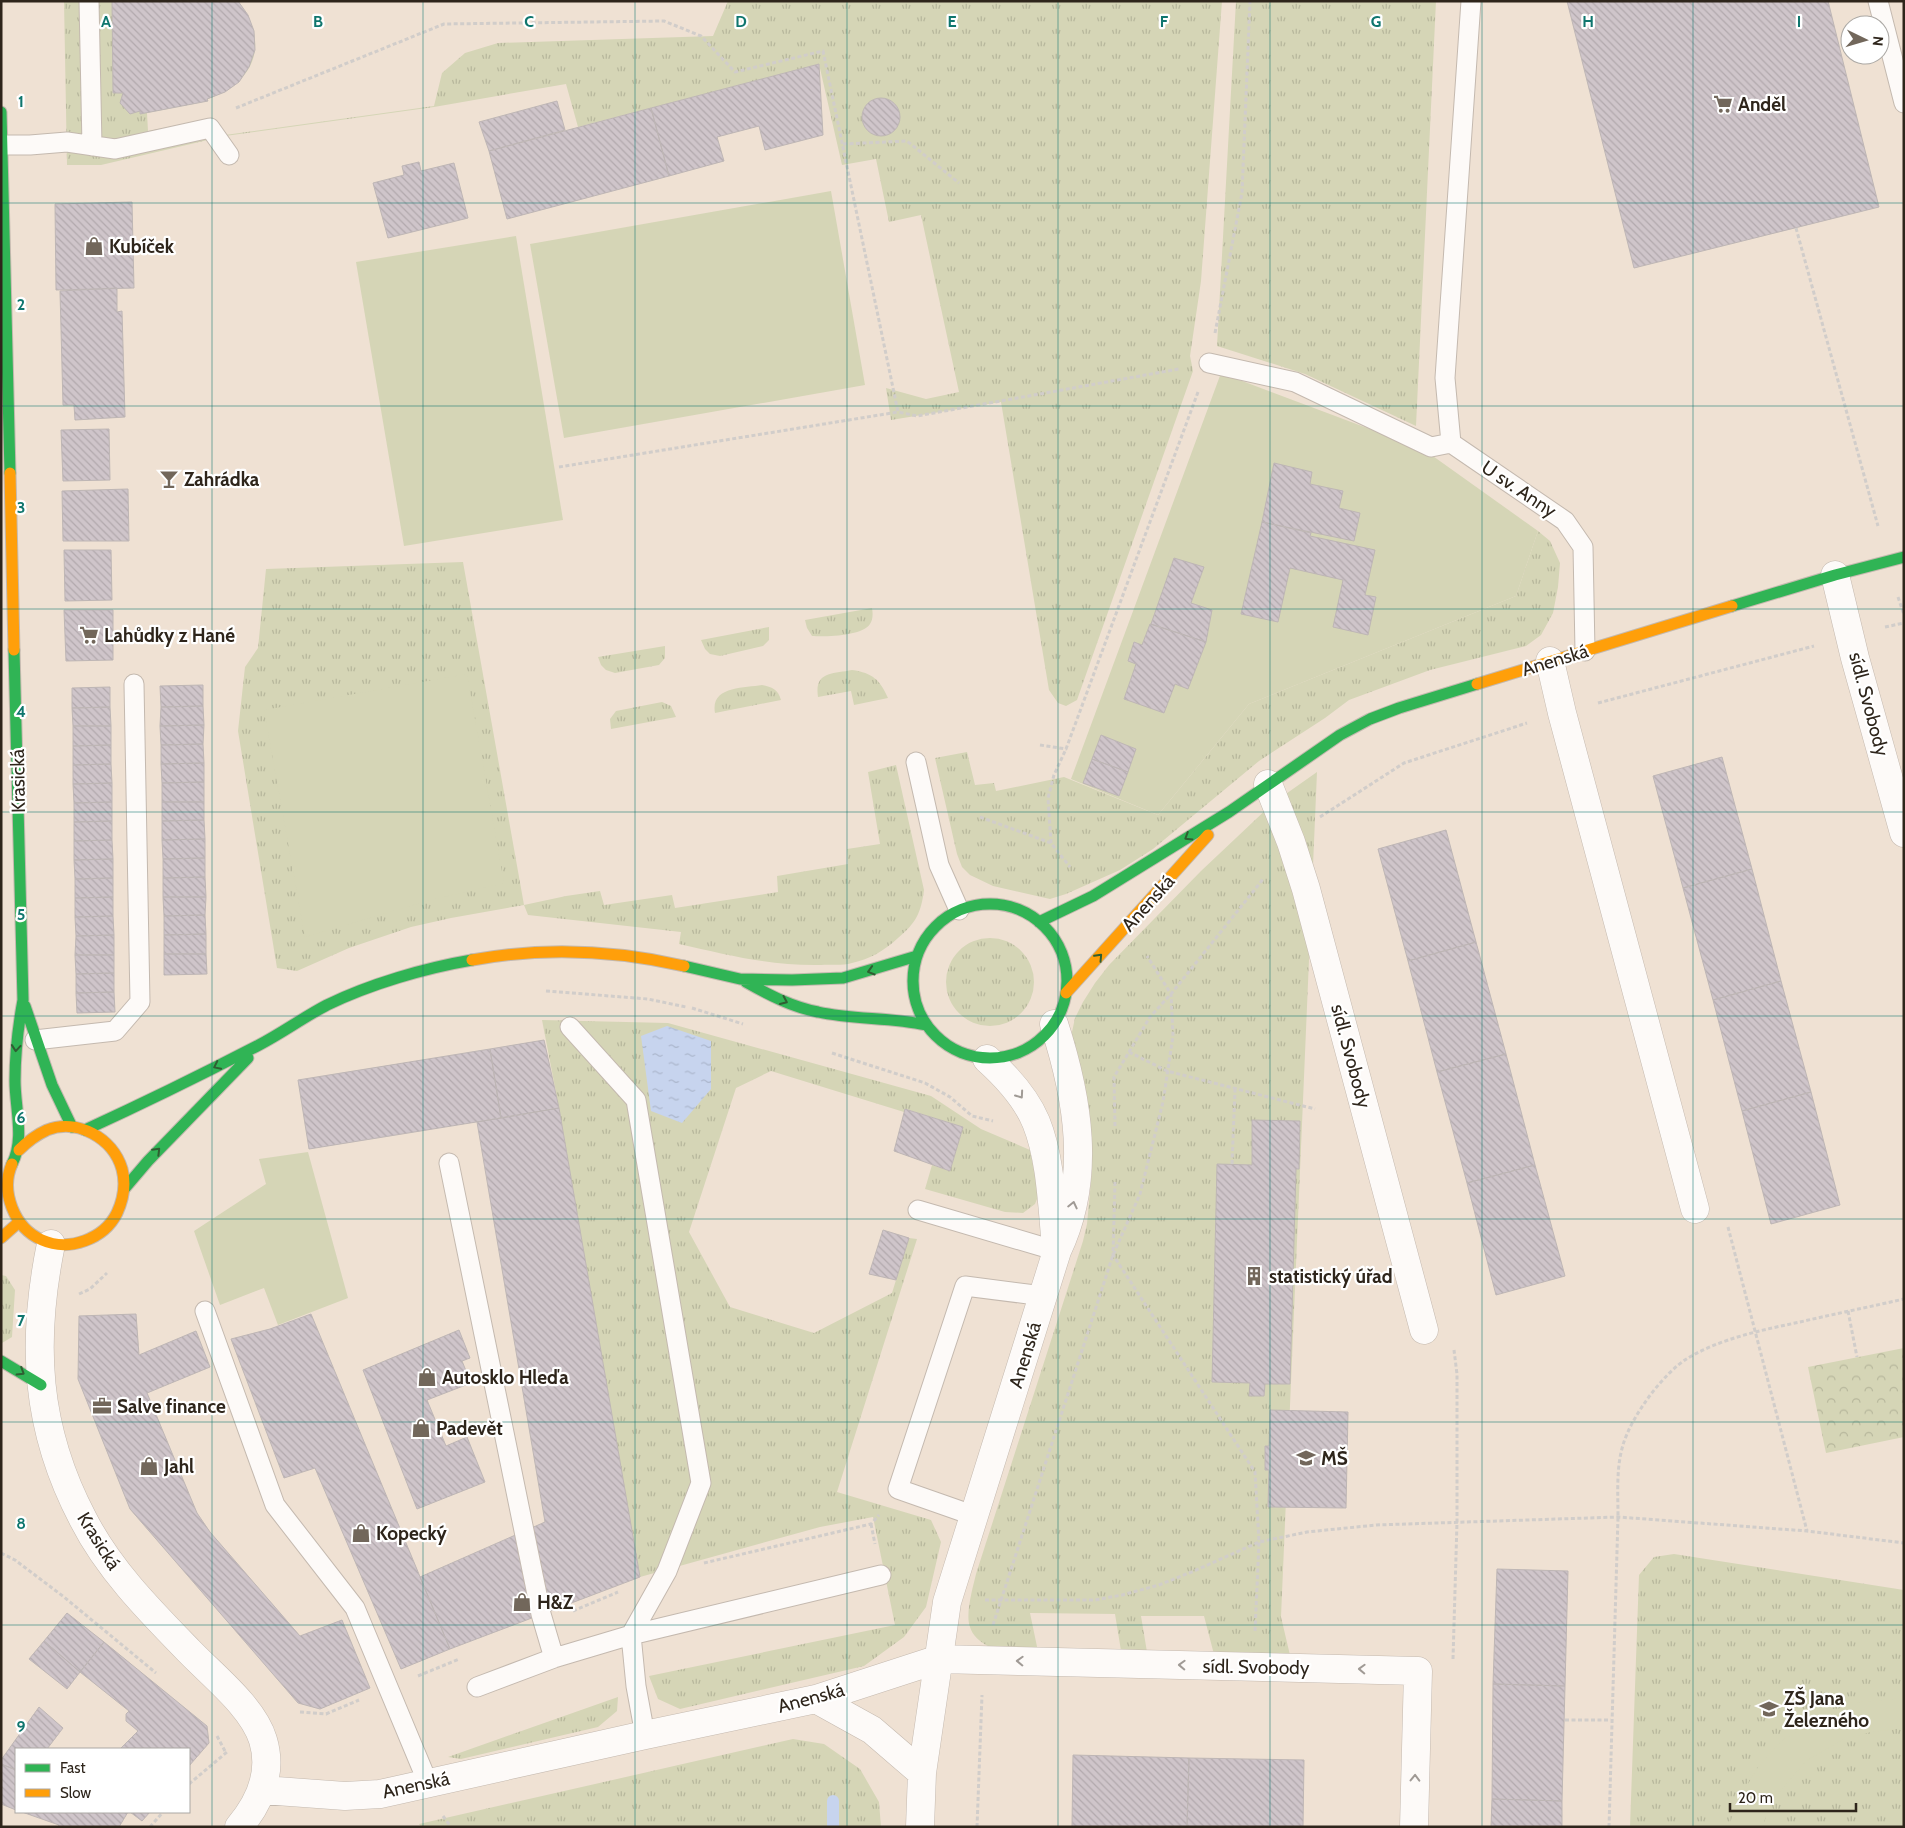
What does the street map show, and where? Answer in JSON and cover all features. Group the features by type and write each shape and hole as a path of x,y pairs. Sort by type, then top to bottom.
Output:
{"street":[{"name":"Krasická","path":"1,112 10,794 23,1000 15,1051 15,1096 19,1150"},
{"name":"Anenská","path":"1039,922 1093,896 1229,812 1340,735 1370,719 1399,708 1550,661 1835,575 1904,557"},
{"name":"sídl. Svobody","path":"1835,575 1904,833"},
{"path":"1550,661 1695,1209"},
{"name":"sídl. Svobody","path":"1268,784 1291,842 1306,889 1424,1330"},
{"name":"Anenská","path":"1066,993 1229,812"},
{"name":"Anenská","path":"998,905 1020,910 1039,922 1054,939 1067,970 1066,993 1060,1014 1039,1041 1020,1053 988,1059 953,1050 934,1035 919,1012 913,984 917,956 922,945 936,926 960,910 976,906 998,905"},
{"path":"86,1130 261,1044 328,1005 414,972 446,964 486,957 534,952 606,953 671,962 740,979 809,980 843,978 861,974 917,956"},
{"path":"740,979 785,1002 809,1011 833,1015 892,1018 926,1025"},
{"name":"Krasická","path":"23,1000 35,1040 52,1084 72,1127"},
{"name":"Anenská","path":"263,1790 345,1796 380,1794 816,1699 939,1659 947,1602 1057,1251 1066,1233 1075,1203 1078,1150 1075,1107 1054,1024"},
{"path":"125,1188 148,1161 261,1044"},
{"name":"Anenská","path":"988,1059 1013,1085 1029,1108 1038,1128 1044,1152 1057,1251"},
{"name":"Krasická","path":"72,1127 86,1130 106,1143 115,1152 121,1163 125,1188 122,1204 115,1219 104,1232 90,1240 74,1245 51,1244 32,1235 12,1212 8,1196 7,1179 12,1162 19,1150 34,1136 50,1129 72,1127"},
{"path":"1,1238 19,1222"},
{"name":"Krasická","path":"51,1244 44,1275 39,1322 40,1385 56,1454 83,1520 116,1570 142,1602 253,1716 264,1741 267,1766 263,1790 250,1815 240,1827"},
{"path":"1,1361 40,1385"},
{"name":"sídl. Svobody","path":"939,1659 1418,1671 1414,1827"},
{"path":"920,1827 922,1772 939,1659"},
{"path":"816,1699 872,1730 922,1772"}],"lane":[{"path":"89,1 92,146"},
{"path":"1209,363 1295,382 1431,447 1451,443 1445,378 1471,1"},
{"path":"1878,1 1904,102"},
{"path":"2,145 66,142 115,149 210,128 229,155"},
{"name":"U sv. Anny","path":"1451,443 1565,521 1583,547 1585,651"},
{"path":"35,1040 115,1031 140,1002 134,684"},
{"path":"916,762 939,865 960,910"},
{"path":"570,1027 636,1100 701,1483 667,1572 631,1635 636,1686 645,1735"},
{"path":"449,1163 543,1624 554,1658"},
{"path":"918,1210 1057,1251"},
{"path":"975,1516 898,1489 966,1286 1043,1296"},
{"path":"205,1311 275,1505 355,1608 428,1783"},
{"path":"477,1687 554,1658 631,1635 881,1574"}],"path":[{"path":"1051,843 1048,798 1054,776 1066,749 1209,363 1242,193 1250,1"},
{"path":"210,128 212,118 444,24 664,21 702,36 735,72 823,51 898,412"},
{"path":"843,144 907,141 959,183"},
{"path":"1796,228 1887,560"},
{"path":"559,467 898,412 917,416 1209,363"},
{"path":"1114,1077 1150,1017 1171,994 1291,842 1314,822 1404,763 1562,712 1904,623"},
{"path":"1040,745 1066,749"},
{"path":"980,817 1051,843 1074,873"},
{"path":"977,1827 984,1660 1113,1255 1140,1194 1163,1102 1173,1036 1171,994 1146,954"},
{"path":"1129,1052 1167,1071 1315,1109"},
{"path":"1232,1164 1235,1090"},
{"path":"1113,1255 1255,1472 1259,1542 1254,1667"},
{"path":"1609,1827 1618,1475 1622,1445 1634,1420 1650,1395 1686,1359 1710,1346 1755,1332 1904,1299"},
{"path":"1848,1311 1856,1357"},
{"path":"543,1624 667,1572 871,1524 898,1489"},
{"path":"1002,1599 1095,1600 1122,1595 1194,1571 1259,1542 1307,1532 1376,1525 1618,1517 1807,1531 1904,1543"},
{"path":"1,1553 15,1560 64,1597 162,1678"},
{"path":"300,1712 326,1714 461,1658"},
{"path":"1565,1720 1611,1720"},
{"path":"214,1729 226,1753"},
{"path":"150,1827 163,1813"}],"green space":[{"path":"64,1 238,1 248,17 254,32 255,46 253,59 247,71 237,82 208,99 208,101 147,113 148,131 212,118 225,135 434,106 442,73 465,53 498,43 713,36 728,1 1222,1 1201,281 1190,356 1193,371 1077,700 1066,706 1058,703 1049,690 1001,402 891,420 886,388 926,399 959,392 921,215 889,222 876,159 842,165 819,64 578,127 566,84 434,107 225,136 101,165 67,165"},
{"path":"1236,1 1436,1 1416,426 1305,374 1217,346"},
{"path":"831,191 865,385 564,438 530,244"},
{"path":"516,236 563,520 404,546 356,262"},
{"path":"1221,373 1423,449 1538,531 1516,596 1249,704 1158,815 1071,779"},
{"path":"1538,531 1550,541 1560,563 1558,587 1553,613 1541,635 1526,646 1430,670 1349,700 1259,761 1153,849 1120,870 1066,894 1050,899 993,886 970,875 962,867 957,854 935,758 967,752 975,785 994,783 996,791 1064,777 1158,815 1249,704 1516,596"},
{"path":"463,562 524,905 411,927 349,948 297,971 277,968 238,731 245,667 258,648 266,569"},
{"path":"872,608 872,621 870,624 860,631 852,633 834,636 812,636 805,620"},
{"path":"769,627 769,640 763,646 720,656 710,654 705,649 701,640"},
{"path":"665,646 665,658 659,665 615,673 606,670 601,665 598,657"},
{"path":"852,670 871,675 875,678 882,686 888,698 854,705 851,691 818,697 819,682 822,678 832,673"},
{"path":"467,674 504,883 427,901 305,937 264,710"},
{"path":"762,685 774,689 781,700 715,713 715,704 723,693 738,688"},
{"path":"662,702 671,706 676,717 611,729 610,719 616,711"},
{"path":"896,765 924,890 917,917 904,933 876,954 859,961 840,965 784,964 749,959 679,944 681,932 528,915 524,905 600,891 604,905 672,895 675,908 778,892 777,876 848,864 847,849 880,844 868,772"},
{"path":"1317,772 1281,1617 1293,1668 1217,1666 1204,1616 1141,1616 1149,1664 1123,1663 1115,1614 1030,1613 1040,1661 1000,1651 981,1642 974,1635 970,1627 968,1615 971,1593 1087,1224 1092,1170 1089,1132 1071,1049 1075,1018 1095,983 1109,965 1201,871 1273,803"},
{"path":"990,938 1007,941 1015,945 1027,957 1031,965 1034,982 1031,999 1027,1007 1015,1019 1007,1023 990,1026 973,1023 965,1019 953,1007 949,999 946,982 949,965 953,957 965,945 973,941"},
{"path":"542,1020 668,1023 931,1096 981,1129 1030,1150 1039,1194 1035,1204 1023,1213 1005,1212 925,1189 932,1165 950,1171 963,1127 906,1109 904,1112 771,1071 736,1088 689,1232 730,1307 814,1333 892,1293 909,1238 917,1239 837,1492 931,1520 941,1542 926,1607 904,1637 864,1666 680,1709 658,1699 649,1676 895,1625 873,1517 820,1527 640,1577"},
{"path":"308,1152 348,1298 278,1325 264,1288 220,1305 194,1231 266,1184 259,1159"},
{"path":"1,1275 6,1276 15,1290 12,1337 2,1343"},
{"path":"1904,1348 1904,1437 1826,1453 1808,1367"},
{"name":"ZŠ Jana Železného","path":"1674,1554 1904,1590 1904,1827 1630,1827 1639,1575 1654,1557"},
{"path":"618,1697 617,1711 598,1727 461,1759 448,1757"},
{"path":"1904,1698 1904,1728 1871,1732 1842,1740 1806,1761 1772,1801 1762,1827 1729,1827 1735,1806 1758,1767 1781,1741 1849,1703"},
{"path":"793,1739 824,1744 860,1769 879,1802 881,1827 421,1827 419,1824"}],"water":[{"path":"667,1026 711,1041 711,1089 682,1123 651,1111 641,1036"}],"building":[{"path":"112,1 238,1 248,15 254,31 255,50 249,67 239,82 225,92 207,99 208,101 140,114 140,111 130,114 120,103 123,93 113,93"},
{"name":"Anděl","path":"1567,1 1828,1 1840,49 1840,65 1844,65 1879,207 1634,268"},
{"path":"819,64 823,135 765,150 759,126 717,137 724,161 669,176 651,108"},
{"path":"881,98 895,103 900,117 895,131 881,136 867,131 862,117 867,103"},
{"path":"557,101 565,130 489,151 479,122"},
{"path":"651,108 669,176 507,219 489,151"},
{"path":"419,162 421,171 454,163 468,218 388,238 373,183 404,175 402,166"},
{"name":"Kubíček","path":"132,202 134,288 56,290 55,204"},
{"path":"117,288 117,312 122,311 125,417 75,420 74,405 63,405 60,291"},
{"path":"109,429 110,480 63,481 61,430"},
{"path":"1274,463 1312,472 1310,484 1343,491 1339,508 1360,513 1354,541 1262,522"},
{"path":"128,489 129,541 63,541 62,491"},
{"path":"1262,522 1311,533 1310,536 1375,550 1365,595 1376,597 1368,635 1333,627 1343,580 1290,568 1278,622 1241,614"},
{"path":"64,550 111,550 112,600 65,601"},
{"path":"1174,558 1204,567 1191,603 1212,610 1206,642 1151,624"},
{"name":"Lahůdky z Hané","path":"64,610 113,610 113,660 66,661"},
{"path":"1150,624 1206,642 1188,689 1175,684 1164,713 1124,699 1136,664 1128,661 1134,642 1142,645"},
{"path":"203,685 203,706 161,707 160,686"},
{"path":"110,687 110,707 72,708 72,688"},
{"path":"203,706 204,725 160,726 161,707"},
{"path":"110,707 111,726 73,726 72,708"},
{"path":"204,725 203,744 161,745 160,726"},
{"path":"73,726 111,726 111,745 73,746"},
{"path":"1101,735 1136,749 1128,772 1092,759"},
{"path":"203,744 204,763 161,764 161,745"},
{"path":"111,745 111,764 73,765 73,746"},
{"path":"1722,757 1752,869 1683,888 1653,776"},
{"path":"1092,759 1128,772 1119,796 1083,783"},
{"path":"204,763 204,782 162,783 161,764"},
{"path":"111,764 112,783 73,784 73,765"},
{"path":"204,782 204,802 162,802 162,783"},
{"path":"112,783 112,802 74,803 73,784"},
{"path":"112,802 112,821 74,822 74,803"},
{"path":"162,802 204,802 204,820 162,821"},
{"path":"204,820 205,839 162,840 162,821"},
{"path":"112,821 112,840 74,841 74,822"},
{"path":"1446,830 1476,942 1408,961 1378,849"},
{"path":"205,839 205,858 163,859 162,840"},
{"path":"112,840 113,859 74,860 74,841"},
{"path":"205,858 205,877 163,878 163,859"},
{"path":"113,859 113,878 75,879 74,860"},
{"path":"1752,869 1781,981 1713,1000 1683,888"},
{"path":"205,877 206,897 163,897 163,878"},
{"path":"113,878 113,897 75,898 75,879"},
{"path":"113,897 113,916 75,917 75,898"},
{"path":"163,897 206,897 205,915 164,916"},
{"path":"205,915 206,934 164,935 164,916"},
{"path":"113,916 114,935 76,936 75,917"},
{"path":"206,934 206,954 164,954 164,935"},
{"path":"114,935 114,955 75,955 76,936"},
{"path":"1476,942 1506,1054 1437,1072 1408,961"},
{"path":"164,954 206,954 207,974 164,975"},
{"path":"75,955 114,955 114,973 76,974"},
{"path":"114,973 114,992 76,993 76,974"},
{"path":"1781,981 1811,1092 1742,1111 1713,1000"},
{"path":"114,992 115,1012 77,1013 76,993"},
{"path":"544,1040 559,1108 501,1118 490,1049"},
{"path":"490,1049 501,1118 309,1149 298,1080"},
{"path":"1506,1054 1535,1165 1467,1183 1437,1072"},
{"path":"1811,1092 1840,1205 1771,1224 1742,1111"},
{"path":"559,1108 640,1577 450,1649 420,1577 545,1522 477,1122"},
{"path":"905,1109 963,1127 950,1171 894,1151"},
{"name":"statistický úřad","path":"1252,1120 1300,1121 1299,1169 1296,1169 1290,1384 1265,1384 1264,1396 1249,1396 1250,1383 1212,1382 1217,1164 1252,1165"},
{"path":"1535,1165 1565,1276 1496,1295 1467,1183"},
{"path":"883,1230 909,1238 896,1280 869,1274"},
{"path":"136,1314 139,1355 196,1331 210,1367 147,1393 197,1513 210,1532 300,1636 342,1620 370,1688 320,1709 298,1703 130,1509 78,1379 79,1316"},
{"path":"311,1314 450,1649 401,1669 315,1468 284,1478 231,1339 270,1329"},
{"path":"459,1330 470,1358 462,1361 471,1383 427,1400 446,1446 467,1437 485,1482 417,1509 363,1370"},
{"name":"MŠ","path":"1270,1410 1348,1412 1346,1508 1268,1507 1269,1470 1265,1470 1265,1446 1269,1446"},
{"path":"1497,1569 1568,1571 1565,1686 1493,1684"},
{"path":"67,1613 104,1642 80,1672 44,1641"},
{"path":"44,1641 80,1672 67,1689 29,1659"},
{"path":"104,1642 207,1726 209,1743 190,1765 190,1748 121,1748 138,1731 126,1721 126,1714 129,1711 80,1672"},
{"path":"1493,1684 1565,1686 1562,1801 1492,1799"},
{"path":"39,1707 63,1728 48,1748 15,1748 15,1770 1,1764 1,1760"},
{"path":"1073,1755 1189,1758 1187,1827 1072,1827"},
{"path":"1189,1758 1304,1760 1303,1827 1187,1827"},
{"path":"1,1764 15,1770 15,1810 1,1804"},
{"path":"1492,1799 1562,1801 1562,1827 1491,1827"},
{"path":"25,1813 127,1813 119,1827 58,1827 59,1825"},
{"path":"131,1813 149,1813 142,1821"}],"waterway":[{"path":"833,1801 833,1827"}],"traffic: fast":[{"path":"1,112 10,473"},
{"path":"1732,606 1835,575 1904,557"},
{"path":"12,1164 16,1154 19,1134 15,1071 23,1000 14,650"},
{"path":"1039,922 1093,896 1229,812 1340,735 1370,719 1399,708 1477,684"},
{"path":"990,904 1005,905 1020,910 1045,926 1061,951 1066,966 1067,981 1066,996 1061,1011 1045,1036 1020,1052 1005,1057 990,1058 975,1057 960,1052 935,1036 919,1011 914,996 913,981 914,966 919,951 935,926 960,910 975,905 990,904"},
{"path":"684,966 740,979 792,980 843,978 917,956"},
{"path":"85,1130 237,1056 344,997 436,967 472,960"},
{"path":"746,982 781,1000 808,1010 831,1015 912,1022 926,1025"},
{"path":"25,1006 52,1085 72,1127"},
{"path":"125,1188 148,1161 248,1058"},
{"path":"1,1361 41,1385"}],"traffic: slow":[{"path":"10,473 14,650"},
{"path":"1477,684 1732,606"},
{"path":"1066,993 1208,835"},
{"path":"472,960 525,953 578,952 631,956 684,966"},
{"path":"12,1164 8,1186 12,1208 24,1227 42,1240 63,1244 85,1241 104,1230 117,1213 123,1192 124,1180 122,1169 111,1148 92,1133 82,1129 58,1127 39,1134 19,1150"},
{"path":"1,1238 19,1222"}],"place":[{"name":"Anděl","path":"1723,104"},
{"name":"Kubíček","path":"94,246"},
{"name":"Zahrádka","path":"169,479"},
{"name":"Lahůdky z Hané","path":"89,635"},
{"name":"statistický úřad","path":"1254,1276"},
{"name":"Autosklo Hleďa","path":"427,1377"},
{"name":"Salve finance","path":"102,1406"},
{"name":"Padevět","path":"421,1428"},
{"name":"MŠ","path":"1306,1458"},
{"name":"Jahl","path":"149,1466"},
{"name":"Kopecký","path":"361,1533"},
{"name":"H&Z","path":"522,1602"},
{"name":"ZŠ Jana Železného","path":"1769,1709"}]}
